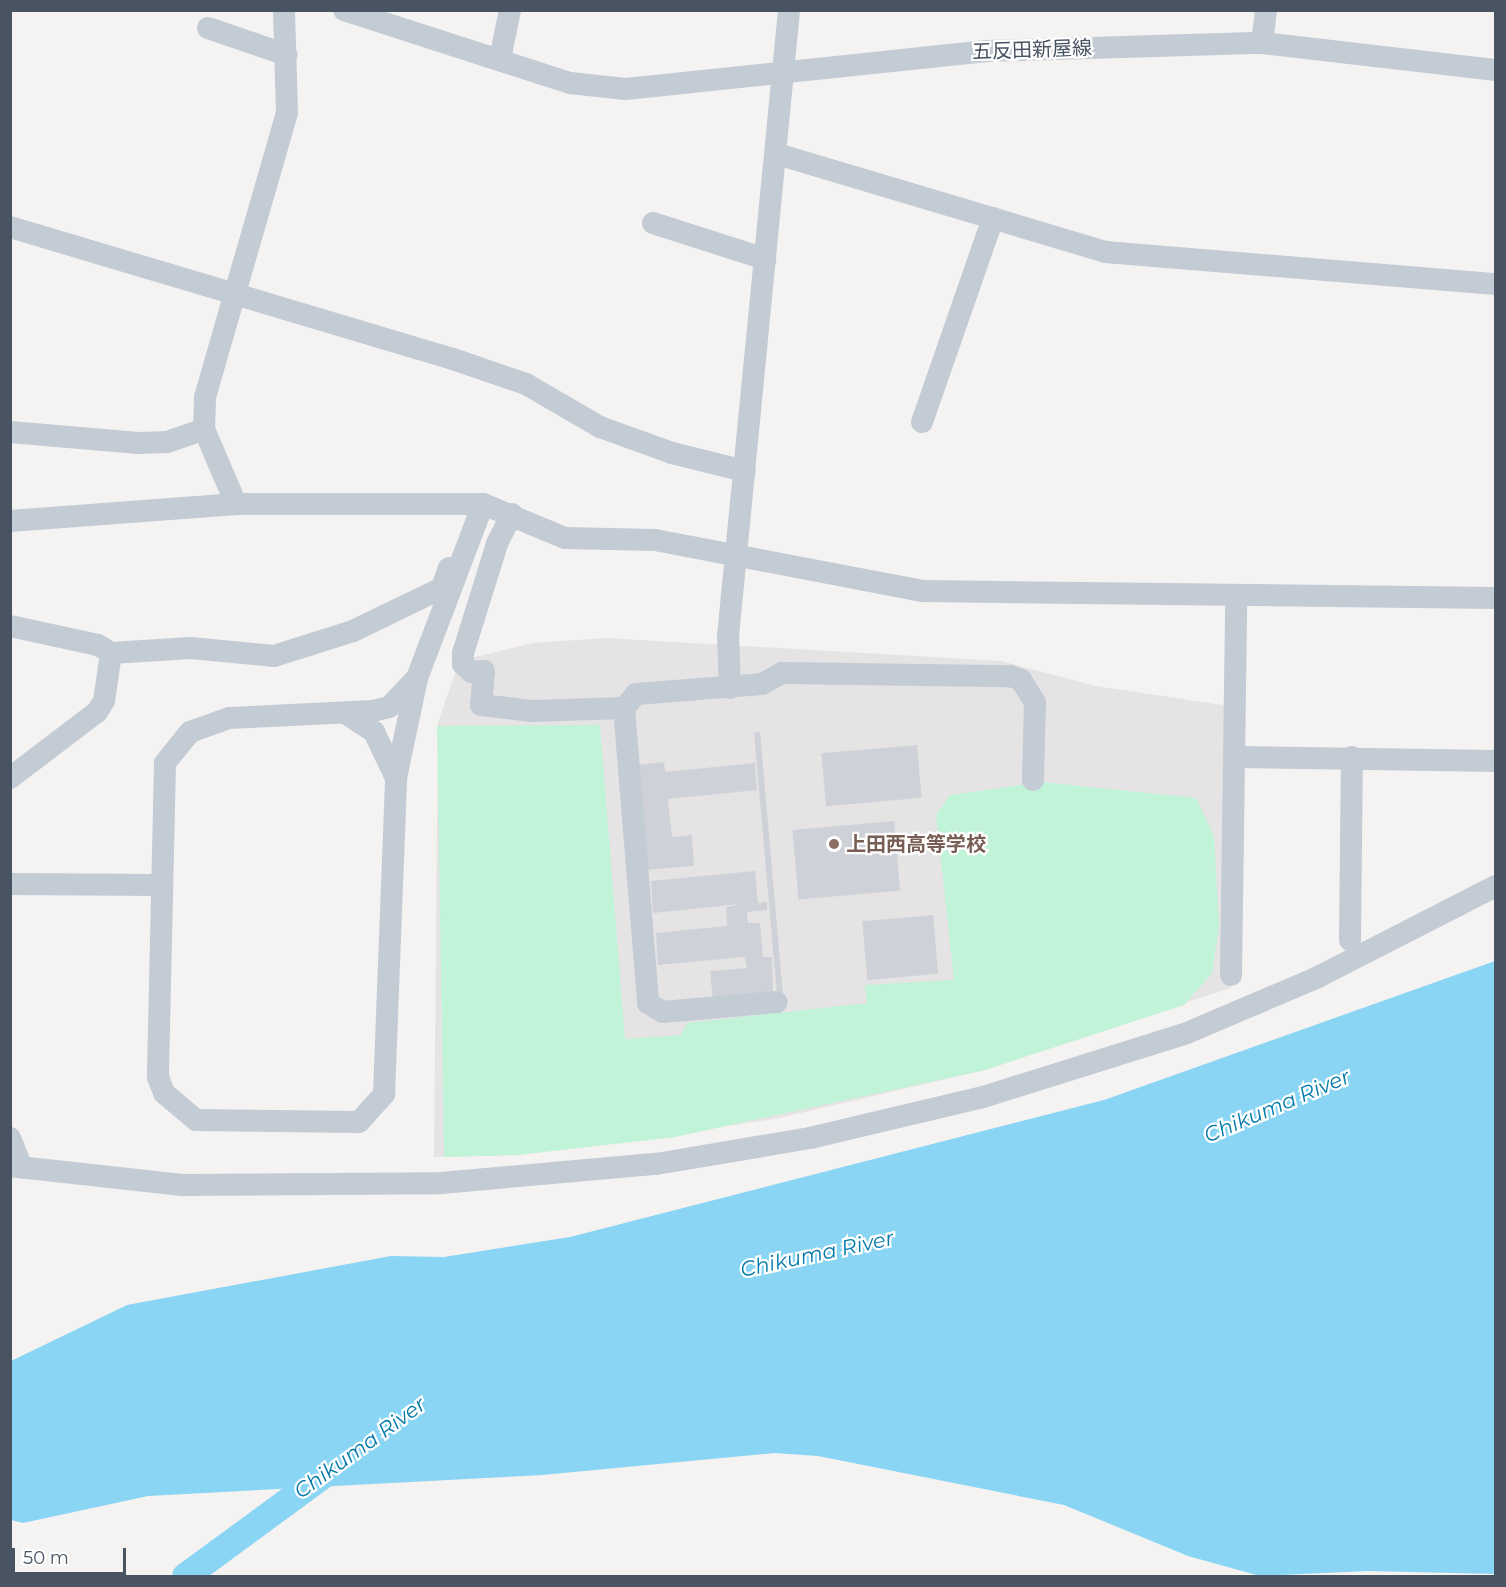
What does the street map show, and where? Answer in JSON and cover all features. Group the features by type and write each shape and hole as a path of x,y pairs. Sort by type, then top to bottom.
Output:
{"street":[{"path":"236,504 204,429 206,398 287,113 284,10"},
{"name":"五反田新屋線","path":"344,10 570,83 666,87 786,61 987,51 1262,43 1496,69"},
{"path":"500,59 510,10"},
{"path":"730,678 737,556 786,61 789,10"},
{"path":"1262,43 1266,10"},
{"path":"208,28 287,55"},
{"path":"777,154 1105,252 1496,284"},
{"path":"922,422 993,218"},
{"path":"653,223 765,259"},
{"path":"10,227 453,359 526,384 600,427 672,453 745,471"},
{"path":"10,432 139,443 166,442 204,429"},
{"path":"10,521 236,504 477,504 513,513 565,538 655,540 923,591 1236,597 1496,598"},
{"path":"10,626 98,645 111,653 191,648 274,656 353,630 442,588 477,504"},
{"path":"417,678 389,707 345,713 228,718 177,743 165,763 158,1057 164,1093 196,1120 359,1122 384,1094 389,1067 396,778 417,678 477,504"},
{"path":"513,513 496,544 464,653 463,664 472,672 484,671 481,705 532,711 624,708"},
{"path":"1231,975 1236,757 1236,597"},
{"path":"10,778 97,712 105,701 111,653"},
{"path":"777,1002 663,1012 648,1003 624,708 636,694 730,678 762,684 782,673 1010,676 1022,680 1035,702 1033,780"},
{"path":"345,713 374,732 396,778"},
{"path":"1236,757 1496,761"},
{"path":"1350,940 1352,758"},
{"path":"10,884 162,885"},
{"path":"10,1138 16,1167 182,1185 441,1183 656,1164 810,1138 983,1097 1187,1033 1318,976 1496,886"}],"shaded area":[{"name":"上田西高等学校","path":"605,638 1001,661 1096,686 1229,706 1230,988 985,1070 775,1119 518,1155 434,1157 438,723 457,667 471,658 533,643"}],"green space":[{"path":"600,725 625,1039 681,1035 687,1023 867,1003 865,985 954,980 936,815 950,795 1042,782 1196,798 1214,836 1219,927 1212,973 1184,1005 985,1070 675,1137 518,1155 444,1157 437,726"}],"water":[{"path":"1495,961 1495,1574 1368,1571 1260,1576 1188,1556 1064,1505 818,1456 774,1453 542,1475 148,1496 23,1523 11,1520 11,1361 127,1305 391,1256 444,1257 570,1237 1104,1100"}],"building":[{"path":"760,732 783,996 777,997 754,733"},
{"path":"917,745 922,798 826,806 821,753"},
{"path":"664,762 665,772 755,763 757,790 668,799 672,837 692,835 694,866 646,870 637,765"},
{"path":"894,821 900,891 798,900 792,830"},
{"path":"755,871 758,903 767,902 767,910 747,912 748,923 760,923 763,957 772,957 773,995 713,1001 710,971 747,968 745,957 658,965 656,933 727,926 726,907 740,904 653,913 651,881"},
{"path":"933,915 938,974 867,980 862,921"}],"waterway":[{"name":"Chikuma River","path":"185,1576 335,1466"}],"place":[{"name":"上田西高等学校","path":"834,844"}]}
